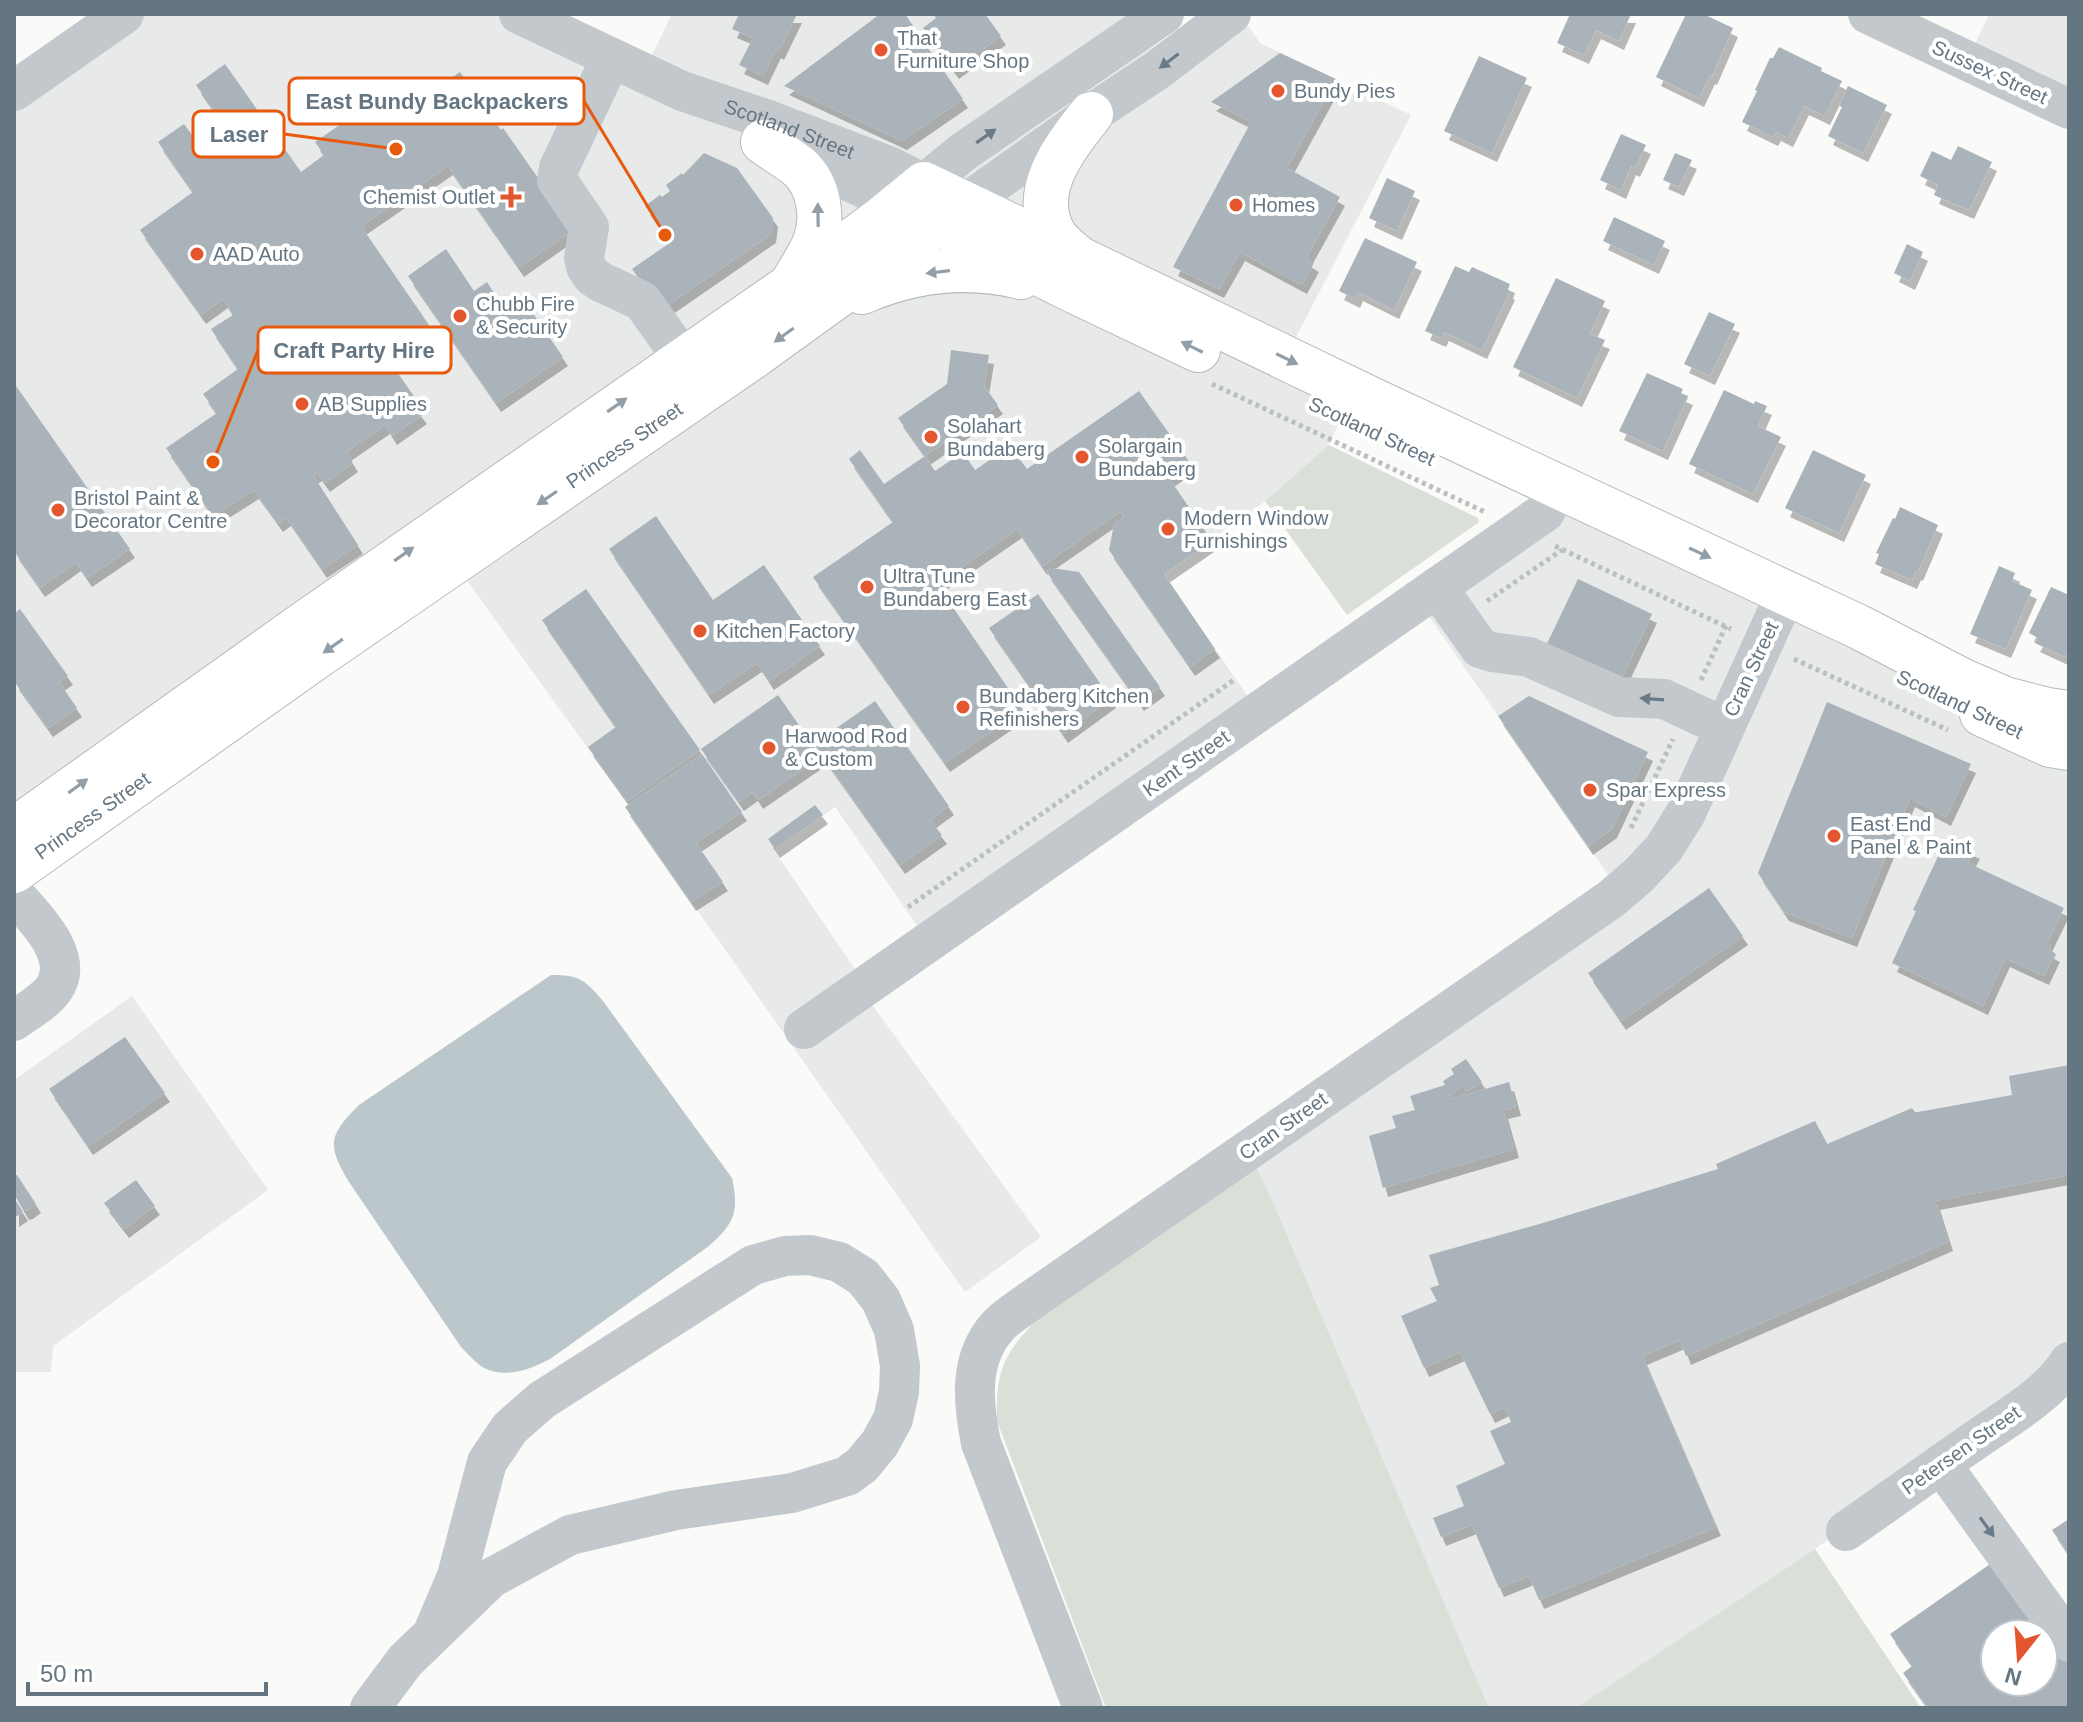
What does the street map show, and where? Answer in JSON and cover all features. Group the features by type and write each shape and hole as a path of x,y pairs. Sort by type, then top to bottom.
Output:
{"main road":[{"path":"763,142 799,167 810,181 820,209 805,297 946,270 1076,275 1052,232 1046,205 1056,164 1091,114"},
{"name":"Scotland Street","path":"932,204 1555,516 1780,606 2064,741"},
{"name":"Princess Street","path":"14,871 293,673 714,384 805,297 932,204"},
{"name":"Princess Street","path":"14,830 683,359 805,297"}],"street":[{"path":"14,91 124,14"},
{"name":"Scotland Street","path":"519,14 682,91 891,167 932,204"},
{"name":"Princess Street","path":"932,204 963,152 1164,14"},
{"name":"Princess Street","path":"932,204 1091,114 1156,71 1231,14"},
{"name":"Sussex Street","path":"1868,14 2069,109"},
{"path":"611,58 559,168 557,180 589,227 584,258 592,276 642,301 683,359"},
{"name":"Scotland Street","path":"682,91 763,142 932,204"},
{"name":"Kent Street","path":"804,1029 1437,587 1555,516"},
{"path":"1437,587 1476,643 1486,651 1529,657 1619,697 1664,699 1724,727"},
{"name":"Cran Street","path":"1083,1708 981,1443 974,1390 983,1347 998,1326 1023,1306 1585,917 1639,875 1664,848 1686,813 1780,606"},
{"path":"14,894 55,946 60,971 57,983 44,1000 14,1021"},
{"path":"370,1708 405,1661 432,1635 491,1578 570,1535 676,1510 792,1493 847,1476 862,1465 880,1443 893,1419 899,1392 900,1366 894,1330 881,1300 863,1277 839,1262 810,1255 785,1256 753,1265 542,1400 510,1428 487,1462 457,1576 432,1635"},
{"name":"Petersen Street","path":"1846,1531 2016,1412 2049,1386 2069,1362"},
{"path":"1941,1464 2069,1642"}],"path":[{"path":"1460,620 1555,516"},
{"path":"1625,841 1726,626"},
{"path":"908,907 1234,680"}],"shaded area":[{"path":"115,14 524,14 644,71 672,14 1137,14 1157,44 1200,14 1240,14 1260,43 1411,115 1279,370 1349,404 1327,447 1242,521 1164,574 1257,710 927,940 835,807 774,850 865,984 860,988 1041,1237 965,1292 625,807 628,804 445,550 14,854 14,85"},
{"path":"1989,14 2069,14 2069,112 1966,63"},
{"path":"1329,445 1478,518 1479,522 1347,615 1265,501"},
{"path":"1549,498 2069,743 2069,1355 2047,1383 1815,1549 1576,1708 1489,1708 1247,1147 1618,889 1417,599"},
{"path":"551,975 581,980 603,1001 732,1178 735,1208 730,1223 709,1246 550,1359 525,1370 498,1372 481,1366 461,1347 349,1182 337,1159 334,1141 341,1125 359,1105"},
{"path":"132,996 268,1190 53,1346 51,1372 14,1372 14,1080"},
{"path":"1255,1165 1489,1708 1106,1708 997,1421 1000,1375 1017,1342 1039,1317"},
{"path":"1815,1549 1921,1708 1576,1708"}],"building":[{"path":"739,14 797,14 763,76 739,65 753,38 732,29"},
{"name":"That Furniture Shop","path":"880,14 905,14 963,99 902,141 784,86"},
{"path":"933,14 985,14 1001,36 954,70 923,28 936,18"},
{"path":"1570,14 1631,14 1619,41 1596,30 1584,55 1557,43"},
{"path":"1686,14 1703,14 1733,28 1699,98 1656,77"},
{"path":"1779,47 1842,81 1825,116 1804,106 1788,138 1776,132 1773,137 1742,122 1770,58"},
{"path":"1280,53 1336,79 1287,168 1340,197 1306,258 1314,263 1302,285 1240,252 1219,289 1173,267 1251,122 1211,102"},
{"path":"1479,56 1527,78 1492,153 1444,131"},
{"path":"225,64 301,172 324,155 315,142 392,89 407,109 460,72 574,229 519,268 448,166 361,226 429,325 386,356 418,402 414,405 422,415 392,436 385,425 346,452 353,463 325,483 317,472 313,475 358,545 322,569 286,517 278,523 254,490 213,516 166,448 217,413 203,394 238,369 211,329 233,315 223,299 201,315 140,230 193,192 158,142 184,124 200,146 226,128 196,85"},
{"path":"1848,86 1887,105 1863,153 1828,136"},
{"path":"1621,134 1646,145 1635,168 1631,166 1621,190 1600,180"},
{"path":"1958,146 1992,162 1969,210 1934,195 1938,185 1920,176 1932,151 1951,160"},
{"path":"704,153 737,168 773,218 771,234 661,310 632,269 671,242 645,206 670,191 666,185 683,175"},
{"path":"1675,153 1692,160 1679,187 1663,180"},
{"path":"1387,178 1415,191 1397,231 1369,218"},
{"path":"1614,217 1665,241 1654,265 1603,241"},
{"path":"1365,238 1417,262 1394,310 1358,292 1355,299 1339,291"},
{"path":"1907,244 1923,252 1910,281 1894,273"},
{"name":"Chubb Fire & Security","path":"446,249 474,291 487,282 498,299 503,296 511,307 523,299 563,357 496,403 408,276"},
{"path":"1455,266 1469,272 1472,267 1510,284 1510,291 1482,350 1444,332 1441,338 1425,331"},
{"path":"1556,278 1605,301 1590,334 1605,340 1577,398 1513,367"},
{"path":"1709,312 1735,324 1710,376 1684,364"},
{"name":"Solahart Bundaberg","path":"951,350 989,355 984,386 998,405 925,456 898,418 947,384"},
{"path":"1647,373 1683,389 1681,393 1688,396 1663,451 1619,431"},
{"name":"Bristol Paint & Decorator Centre","path":"14,383 130,549 87,578 76,562 40,588 14,551"},
{"path":"1724,390 1754,404 1755,401 1767,406 1758,426 1781,437 1753,494 1689,464"},
{"path":"1139,391 1190,463 1169,478 1212,541 1164,574 1215,649 1190,667 1109,550 1114,524 1124,517 1121,511 1042,566 1017,529 937,584 1023,710 945,763 813,577 893,522 849,459 860,450 884,484 925,456 935,471 963,452 975,470 1010,446 1027,469"},
{"path":"1813,450 1866,475 1839,533 1785,508"},
{"path":"1900,507 1938,525 1912,580 1875,564 1879,554 1876,553"},
{"name":"Kitchen Factory","path":"656,516 713,600 764,565 820,646 769,681 757,663 709,695 609,549"},
{"path":"1999,566 2015,573 2012,581 2032,590 2006,649 1970,634"},
{"path":"1051,568 1079,572 1160,687 1139,702 1046,571"},
{"path":"1578,579 1652,614 1618,686 1543,652"},
{"path":"2051,587 2069,595 2069,649 2065,657 2035,643 2038,638 2029,633"},
{"path":"586,589 700,750 627,801 588,747 616,727 542,620"},
{"path":"1038,594 1111,699 1063,734 989,628"},
{"path":"20,609 68,676 59,682 77,708 48,728 14,681 14,614"},
{"name":"Harwood Rod & Custom","path":"778,695 821,757 758,800 753,792 739,802 701,749"},
{"name":"Spar Express","path":"1529,696 1648,752 1612,829 1588,846 1498,716"},
{"path":"875,701 949,806 930,820 942,835 900,865 814,744"},
{"name":"East End Panel & Paint","path":"1827,702 1971,764 1946,817 1910,798 1852,938 1784,912 1758,873"},
{"path":"702,754 742,812 696,843 723,882 691,902 625,807"},
{"path":"815,805 823,815 775,849 768,839"},
{"path":"1951,839 1975,850 1968,863 2064,908 2047,943 2051,945 2049,950 2055,953 2044,976 2005,958 1983,1006 1892,963 1941,850 1945,852"},
{"path":"1709,888 1743,936 1621,1021 1588,973"},
{"path":"125,1037 165,1093 88,1146 49,1089"},
{"path":"1466,1059 1482,1082 1467,1091 1463,1086 1450,1095 1451,1099 1509,1082 1516,1107 1503,1110 1514,1149 1383,1188 1369,1136 1396,1128 1392,1116 1415,1110 1410,1096 1445,1085 1443,1081 1454,1074 1451,1069"},
{"path":"2069,1065 2069,1175 1935,1201 1948,1242 1686,1356 1680,1340 1642,1356 1716,1527 1539,1600 1529,1576 1499,1588 1472,1525 1441,1537 1433,1518 1464,1506 1456,1486 1505,1464 1490,1431 1511,1422 1505,1407 1490,1414 1460,1352 1424,1368 1401,1316 1437,1301 1430,1288 1439,1285 1429,1255 1718,1169 1716,1164 1815,1121 1827,1144 1912,1108 1918,1112 2012,1095 2009,1076"},
{"path":"14,1175 36,1204 28,1210 24,1211 14,1194"},
{"path":"136,1180 155,1206 124,1229 104,1203"},
{"path":"14,1198 23,1212 14,1218"},
{"path":"2069,1519 2069,1555 2052,1530"},
{"path":"1993,1562 2036,1618 1979,1618 1979,1698 2059,1698 2059,1647 2069,1660 2069,1708 1928,1708 1903,1673 1912,1666 1890,1634"}],"place":[{"name":"That Furniture Shop","path":"881,50"},
{"name":"Bundy Pies","path":"1278,91"},
{"name":"Laser","path":"396,149"},
{"name":"Chemist Outlet","path":"511,197"},
{"name":"Homes","path":"1236,205"},
{"name":"East Bundy Backpackers","path":"665,235"},
{"name":"AAD Auto","path":"197,254"},
{"name":"Chubb Fire & Security","path":"460,316"},
{"name":"AB Supplies","path":"302,404"},
{"name":"Solahart Bundaberg","path":"931,437"},
{"name":"Solargain Bundaberg","path":"1082,457"},
{"name":"Craft Party Hire","path":"213,462"},
{"name":"Bristol Paint & Decorator Centre","path":"58,510"},
{"name":"Modern Window Furnishings","path":"1168,529"},
{"name":"Ultra Tune Bundaberg East","path":"867,587"},
{"name":"Kitchen Factory","path":"700,631"},
{"name":"Bundaberg Kitchen Refinishers","path":"963,707"},
{"name":"Harwood Rod & Custom","path":"769,748"},
{"name":"Spar Express","path":"1590,790"},
{"name":"East End Panel & Paint","path":"1834,836"}]}
